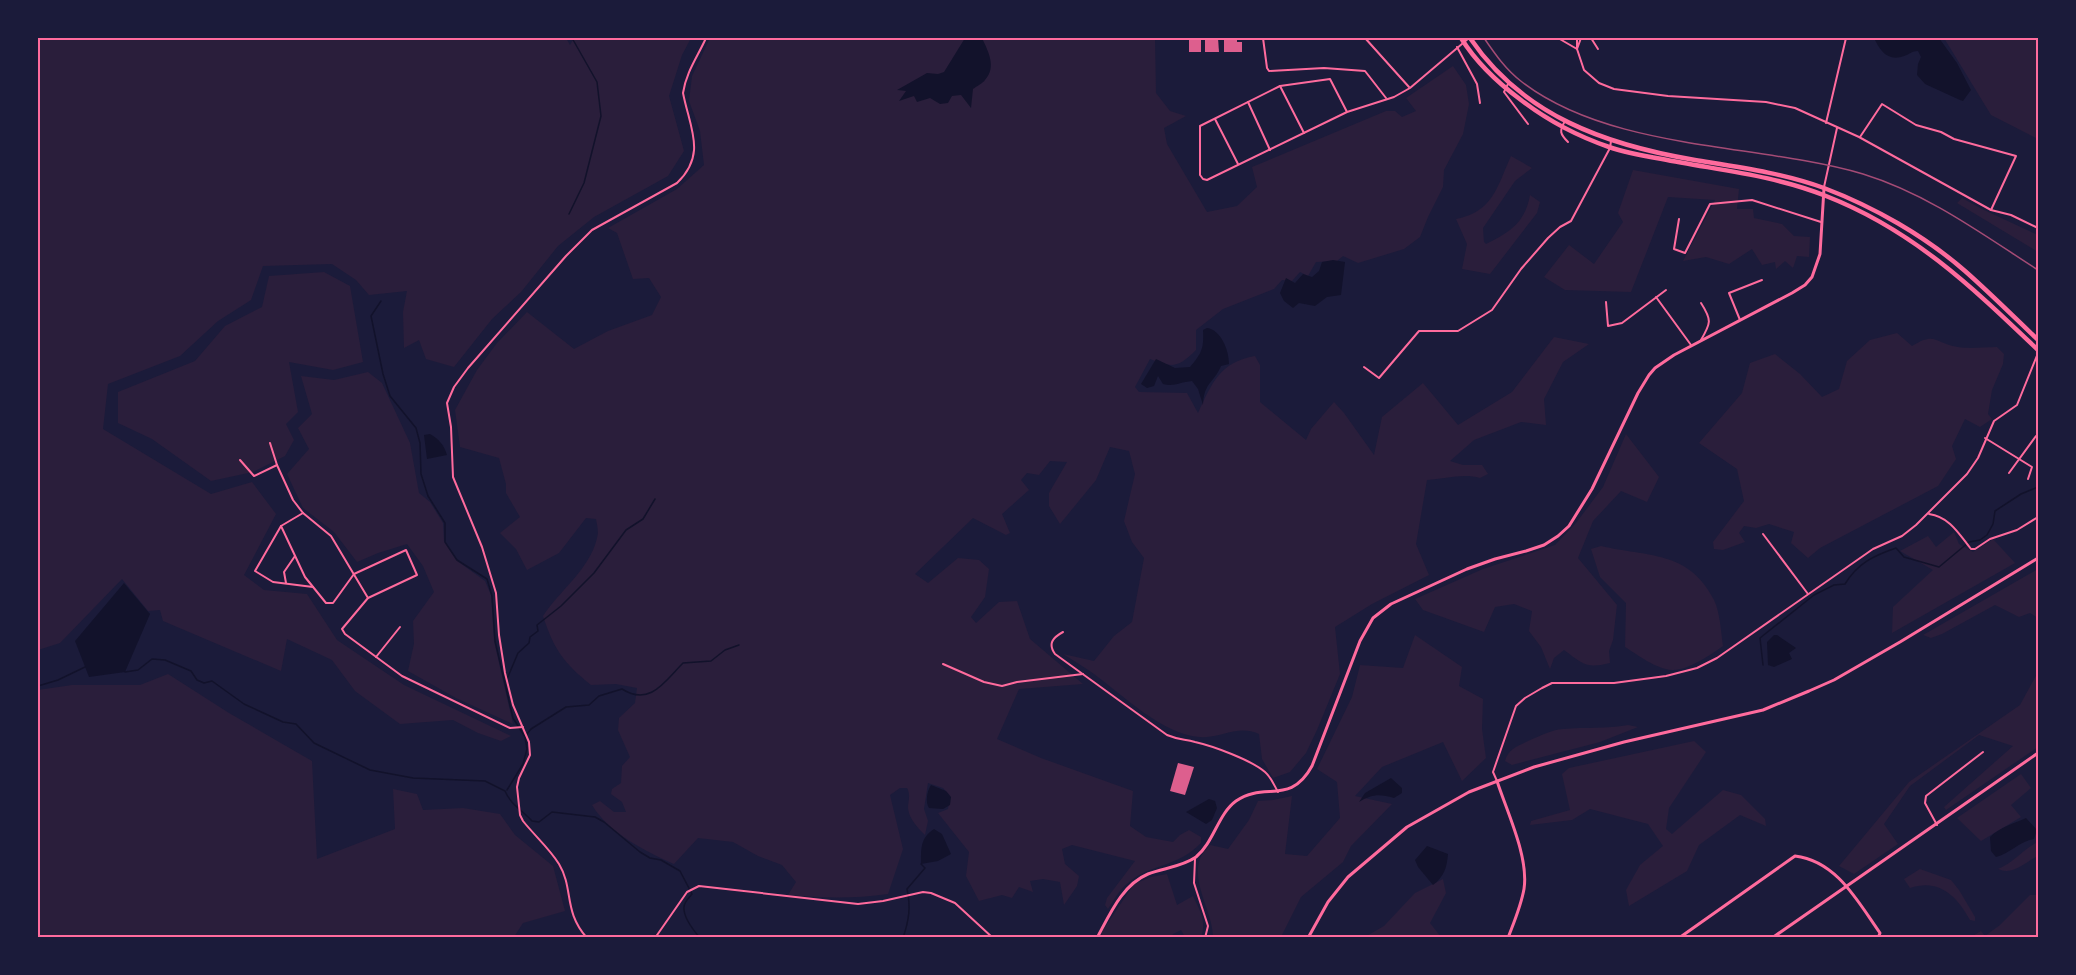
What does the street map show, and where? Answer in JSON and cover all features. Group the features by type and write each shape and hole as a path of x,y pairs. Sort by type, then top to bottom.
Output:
{"highway":[{"path":"1470,38 1492,66 1509,82 1563,124"},
{"path":"1463,39 1506,89 1563,124 1643,156 1758,176 1824,195 1862,211 1899,232 1948,267 1982,296 2038,351"},
{"path":"1611,144 1759,171 1824,188 1863,205 1904,227 1940,251 1964,270 2038,340"}],"street":[{"path":"587,938 572,916 559,863 520,815 519,778 530,755 530,742 513,705 505,673 496,593 482,547 453,477 451,428 447,403 454,387 468,368 566,256 592,230 677,183 688,172 695,156 683,93 684,85 706,38"},
{"path":"1281,38 1263,38 1269,71 1324,68 1365,71 1386,99"},
{"path":"1365,38 1410,88"},
{"path":"1347,112 1330,80 1280,87 1200,126 1200,175 1207,180 1347,112 1394,97 1410,88 1457,47 1463,39 1470,38"},
{"path":"1558,38 1577,49"},
{"path":"1579,38 1577,49 1584,70 1599,83 1614,89 1668,96 1766,102 1795,108 1859,137 1991,210 2011,215 2038,228"},
{"path":"1591,38 1599,49"},
{"path":"1826,123 1846,38"},
{"path":"1457,47 1477,84 1480,103"},
{"path":"1509,82 1503,92 1528,124"},
{"path":"1280,87 1304,133"},
{"path":"1248,102 1270,150"},
{"path":"1859,137 1882,104 1916,125 1941,132 1954,139 2016,156 1991,210"},
{"path":"1215,119 1239,165"},
{"path":"1563,124 1561,135 1568,142"},
{"path":"1096,938 1124,892 1134,882 1147,874 1195,858 1236,801 1252,794 1278,792 1297,785 1307,775 1360,641 1373,618 1391,604 1467,569 1535,548 1558,536 1569,526 1592,489 1648,375 1663,362 1691,345 1805,285 1817,265 1826,173 1837,128"},
{"path":"1364,367 1379,378 1419,331 1458,331 1492,310 1521,269 1548,238 1571,221 1611,144"},
{"path":"1679,219 1674,249 1685,253 1710,204 1752,200 1821,222"},
{"path":"1740,320 1728,293 1762,280"},
{"path":"1606,302 1608,326 1622,323 1666,290"},
{"path":"1656,297 1691,345"},
{"path":"1701,303 1709,315 1709,326 1701,340"},
{"path":"1508,938 1524,887 1523,868 1520,850 1493,772 1516,706 1525,698 1552,683 1614,683 1666,676 1697,668 1717,658 1873,549 1902,536 1929,514 1967,474 1978,458 1994,421 2017,405 2038,351"},
{"path":"2009,473 2036,436"},
{"path":"1985,438 2032,467 2028,479"},
{"path":"270,443 293,500 303,513 331,536 368,598"},
{"path":"240,460 254,476 277,465"},
{"path":"303,513 281,526 255,571 273,582 313,587"},
{"path":"1929,514 1940,516 1948,521 1971,549 1975,549 1990,539 2017,530 2038,517"},
{"path":"281,526 304,577 326,603 333,603 354,574 406,550 417,575 368,598 342,629 345,634 402,676 510,728 523,727"},
{"path":"1763,534 1808,594"},
{"path":"286,584 284,572 295,556"},
{"path":"1308,938 1328,902 1348,877 1407,827 1469,792 1534,767 1624,742 1763,710 1809,692 1900,642 2038,558"},
{"path":"376,657 400,627"},
{"path":"1063,633 1054,637 1051,643 1051,649 1055,654 1167,735 1242,759 1262,770 1278,792"},
{"path":"943,664 984,682 1002,686 1083,674"},
{"path":"1937,825 1925,803 1926,796 1983,752"},
{"path":"1772,938 2038,753"},
{"path":"1679,938 1795,856 1807,857 1839,877 1848,886 1880,933 1878,938"},
{"path":"1195,858 1194,883 1208,926 1205,938"},
{"path":"655,938 687,892 699,886 858,904 923,892 955,903 993,938"}],"shaded area":[{"path":"38,38 566,38 570,45 574,38 691,38 682,55 669,96 684,151 668,176 594,217 558,246 521,292 492,319 454,367 426,359 419,340 404,348 403,312 407,291 369,295 356,280 332,264 263,266 251,300 218,321 180,356 108,384 103,429 211,494 252,482 276,514 244,575 264,590 307,594 337,640 404,685 511,736 501,741 478,733 453,720 400,724 355,691 332,660 287,639 281,671 163,621 160,610 148,611 122,579 60,643 38,650"},
{"path":"710,38 1155,38 1156,93 1170,111 1186,116 1164,128 1167,144 1207,212 1237,206 1257,187 1252,167 1386,111 1395,111 1402,117 1416,111 1406,98 1453,66 1466,85 1469,104 1463,134 1444,170 1443,187 1420,237 1404,249 1358,263 1343,256 1337,261 1316,262 1308,276 1300,272 1292,281 1282,280 1274,289 1223,309 1196,330 1196,350 1190,356 1175,365 1150,359 1135,387 1139,392 1187,393 1198,413 1213,383 1225,369 1233,363 1255,356 1260,365 1260,402 1306,440 1311,429 1334,402 1374,455 1382,417 1423,383 1458,425 1512,392 1554,337 1589,344 1563,362 1544,399 1546,425 1521,422 1474,440 1450,461 1463,465 1482,465 1488,474 1480,478 1461,476 1427,480 1416,544 1429,575 1372,604 1335,627 1340,674 1306,753 1290,772 1273,778 1262,759 1259,734 1251,731 1236,731 1208,737 1186,735 1144,713 1094,674 1063,654 1094,661 1114,636 1132,622 1144,558 1132,542 1124,521 1135,474 1129,451 1110,447 1096,480 1060,524 1049,506 1049,493 1067,462 1050,461 1039,475 1027,473 1021,480 1029,490 1002,514 1010,533 1006,535 973,518 915,574 928,583 958,558 979,560 989,569 985,597 971,617 976,623 999,602 1017,601 1030,639 1083,684 1019,689 997,739 1041,758 1133,791 1130,826 1146,837 1173,842 1189,830 1201,837 1201,843 1183,857 1146,872 1128,883 1108,909 1105,905 1107,898 1135,861 1072,845 1062,849 1065,864 1079,876 1077,886 1064,905 1060,882 1043,879 1030,881 1033,892 1019,887 1012,898 1002,895 979,901 966,876 969,852 938,813 948,809 950,796 943,788 928,783 924,809 928,821 925,835 910,816 907,788 900,788 890,795 903,849 888,894 863,897 788,895 796,882 782,865 758,856 733,842 698,838 674,864 618,833 592,805 600,801 614,812 626,812 622,802 611,794 612,789 621,783 622,766 630,757 618,730 619,718 635,703 637,688 616,684 591,685 561,655 551,638 543,616 588,560 598,536 596,519 586,518 559,553 527,570 516,549 500,533 520,517 506,493 499,458 460,447 455,410 477,370 497,343 527,312 574,349 608,331 652,315 661,297 649,278 633,279 617,233 608,228 677,189 704,165 700,131 689,101 692,76"},
{"path":"965,38 982,38 991,64 989,75 973,89 971,108 961,95 952,96 948,103 940,104 930,98 917,102 914,96 899,101 906,91 897,90 927,73 944,72"},
{"path":"1874,38 1939,38 1957,63 1971,90 1963,101 1925,84 1917,75 1921,57 1918,51 1893,58 1882,51"},
{"path":"1944,38 2038,38 2038,139 1991,115"},
{"path":"1511,156 1532,168 1515,181 1483,228 1484,242 1486,244 1495,240 1520,220 1528,205 1530,195 1540,202 1537,213 1490,274 1462,269 1467,244 1456,219 1478,211 1486,204 1497,188"},
{"path":"1633,170 1739,189 1737,209 1753,209 1754,218 1782,224 1794,236 1810,237 1809,257 1797,256 1793,268 1785,261 1776,269 1775,262 1762,265 1752,249 1729,264 1706,257 1683,261 1715,200 1668,197 1631,292 1565,290 1544,277 1569,245 1594,264 1623,222 1618,213"},
{"path":"1962,198 2038,235 2038,252 1957,203"},
{"path":"1333,260 1345,262 1341,295 1327,297 1315,306 1299,303 1293,308 1284,301 1280,293 1286,278 1295,283 1303,274 1312,277 1319,271 1322,262"},
{"path":"324,272 350,286 363,362 333,370 289,362 298,412 286,424 294,440 285,456 253,472 211,481 152,439 118,423 118,392 195,361 225,326 262,307 269,276"},
{"path":"1207,328 1216,332 1220,337 1228,353 1229,364 1221,366 1207,387 1203,405 1198,389 1192,381 1167,385 1163,384 1158,376 1154,386 1147,388 1141,384 1156,359 1175,368 1190,367 1201,350 1203,330"},
{"path":"1897,333 1912,346 1926,339 1935,339 1958,347 1997,347 2004,354 2003,364 1992,390 1988,414 1992,419 1980,427 1965,419 1952,446 1956,459 1938,486 1820,548 1808,558 1791,543 1794,532 1769,524 1756,528 1744,526 1739,533 1745,542 1723,550 1714,549 1713,542 1744,501 1737,469 1699,443 1742,393 1750,363 1775,354 1800,374 1822,397 1839,389 1847,361 1870,340"},
{"path":"368,372 382,383 410,443 419,493 430,502 443,523 444,541 456,560 485,581 491,595 494,641 513,724 456,698 408,671 414,644 413,621 434,592 423,566 407,544 357,562 334,532 303,508 287,474 309,449 298,428 312,414 301,376 334,380"},
{"path":"430,434 441,443 447,455 427,459 424,435"},
{"path":"1626,434 1659,477 1647,502 1621,491 1593,521 1578,558 1617,605 1613,640 1609,651 1610,663 1585,664 1564,650 1554,658 1550,669 1541,647 1529,631 1532,611 1514,604 1495,607 1484,632 1423,610 1415,599 1483,569 1555,545 1576,523 1603,487"},
{"path":"1954,532 1959,544 1973,552 1993,539 2015,563 1892,633 1893,607 1933,570 1900,551 1928,536 1936,547"},
{"path":"1601,546 1665,558 1692,572 1704,584 1714,600 1723,646 1692,665 1678,670 1666,669 1654,664 1625,647 1626,603 1600,577 1591,549"},
{"path":"2038,569 2038,618 2030,613 2019,617 1995,605 1942,634 1931,638 1923,635"},
{"path":"124,583 150,614 125,672 89,677 75,641"},
{"path":"1415,635 1462,667 1459,686 1483,699 1482,729 1486,758 1462,781 1443,742 1382,767 1355,796 1392,804 1351,846 1343,862 1301,897 1281,937 1213,937 1198,877 1198,866 1202,855 1210,845 1228,849 1249,820 1258,801 1292,796 1285,854 1307,856 1340,818 1337,782 1317,769 1352,697 1360,665 1403,668"},
{"path":"1774,635 1796,648 1789,653 1792,659 1774,667 1768,665 1767,642"},
{"path":"2038,672 2038,747 1946,810 1944,807 2013,746 1979,735 1910,786 1884,824 1898,844 1854,874 1839,866 1909,782 2020,705"},
{"path":"168,674 229,713 312,761 317,859 395,829 393,789 417,794 423,810 463,808 500,814 515,835 553,866 565,911 523,923 514,937 38,937 38,690 72,685 140,685"},
{"path":"1628,725 1638,727 1600,742 1512,765 1505,761 1508,754 1517,746 1554,731"},
{"path":"1694,741 1706,752 1669,808 1666,829 1672,834 1723,790 1741,795 1765,819 1766,826 1740,815 1699,845 1687,871 1629,906 1626,890 1640,865 1663,846 1648,824 1590,809 1572,820 1530,825 1531,821 1570,810 1562,774 1569,768"},
{"path":"2021,774 2031,788 2011,805 2021,817 1981,841 1957,818"},
{"path":"1391,778 1402,788 1402,793 1394,798 1376,796 1359,802 1365,793"},
{"path":"931,785 946,791 951,797 950,805 943,809 929,808 927,796"},
{"path":"1209,799 1215,801 1217,808 1212,820 1206,824 1186,812"},
{"path":"2026,818 2037,830 2034,839 1996,857 1991,851 1990,837 2002,828"},
{"path":"934,829 942,834 951,854 938,861 921,864 921,849 924,840"},
{"path":"2038,842 2038,856 2014,870 1998,869 2009,863"},
{"path":"1427,846 1448,854 1444,871 1433,885 1415,860"},
{"path":"1920,869 1951,880 1975,917 1975,921 1970,920 1959,903 1946,891 1930,885 1910,888 1904,879"},
{"path":"1167,874 1177,905 1193,896 1203,921 1201,938 1185,937 1181,930 1173,934 1171,938 1104,937 1101,933 1134,884"},
{"path":"1443,879 1446,893 1430,923 1441,937 1363,938 1384,926 1415,893"},
{"path":"2030,895 2038,895 2038,937 1971,937 1981,931 1985,936 2000,925"}],"building":[{"path":"1189,38 1201,38 1201,52 1189,52"},
{"path":"1205,38 1218,38 1219,52 1205,52"},
{"path":"1224,38 1237,38 1237,42 1242,42 1242,52 1224,52"},
{"path":"1178,763 1194,767 1185,795 1170,791"}],"waterway":[{"path":"569,214 584,183 601,116 597,82 572,38"},
{"path":"381,301 371,316 390,396 416,428 420,443 421,474 428,496 445,523 445,542 457,560 487,579 492,596 495,641 513,718 525,737 527,749 523,764 507,790"},
{"path":"1763,665 1760,638 1814,595 1834,585 1845,584 1867,561 1896,548 1904,557 1939,567 1969,542 1980,540 1987,535 1993,524 1995,511 2021,494 2038,487"},
{"path":"507,679 518,653 529,643 530,637 538,631 537,625 561,606 594,573 626,530 643,519 655,499"},
{"path":"527,734 531,729 566,707 589,705 599,696 622,689 632,694 649,693 663,684 683,663 711,661 725,650 739,645"},
{"path":"125,672 138,670 152,659 165,660 191,671 197,680 204,683 212,681 244,704 283,722 296,724 314,743 370,770 413,778 485,781 505,791 514,804 532,821 539,822 552,812 595,817 640,852 680,871 692,894 684,905 685,915 700,938"},
{"path":"38,686 58,680 85,667"},
{"path":"903,938 909,914 907,889 925,868 921,864"}],"railway":[{"path":"1484,38 1501,62 1522,82 1558,104 1598,121 1641,133 1687,142 1822,164 1887,182 1910,192 1975,229 2038,270"}]}
